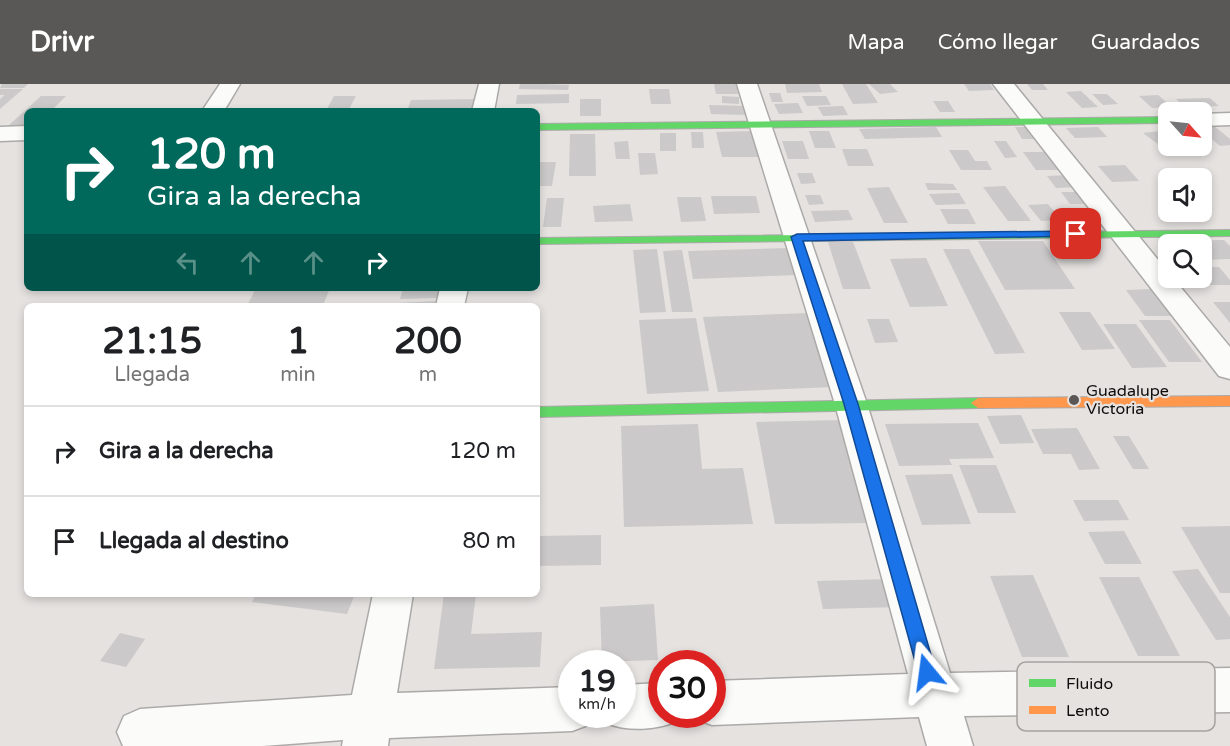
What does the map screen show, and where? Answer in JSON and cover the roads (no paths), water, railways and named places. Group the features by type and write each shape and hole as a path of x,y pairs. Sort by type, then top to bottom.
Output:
{"street":[{"path":"215,108 230,84"},
{"path":"484,108 489,84"},
{"path":"747,84 762,123 851,404 933,695 950,746"},
{"path":"1003,84 1230,368"},
{"path":"1212,120 1230,119"},
{"path":"540,127 1158,120"},
{"path":"0,134 24,133"},
{"path":"540,241 1230,233"},
{"path":"540,412 851,404 1230,401"},
{"path":"367,731 392,597"},
{"path":"1215,690 1230,690"},
{"path":"726,702 1017,694"},
{"path":"140,732 367,731 558,711"}],"place":[{"name":"Guadalupe Victoria","path":"1074,400"}]}
